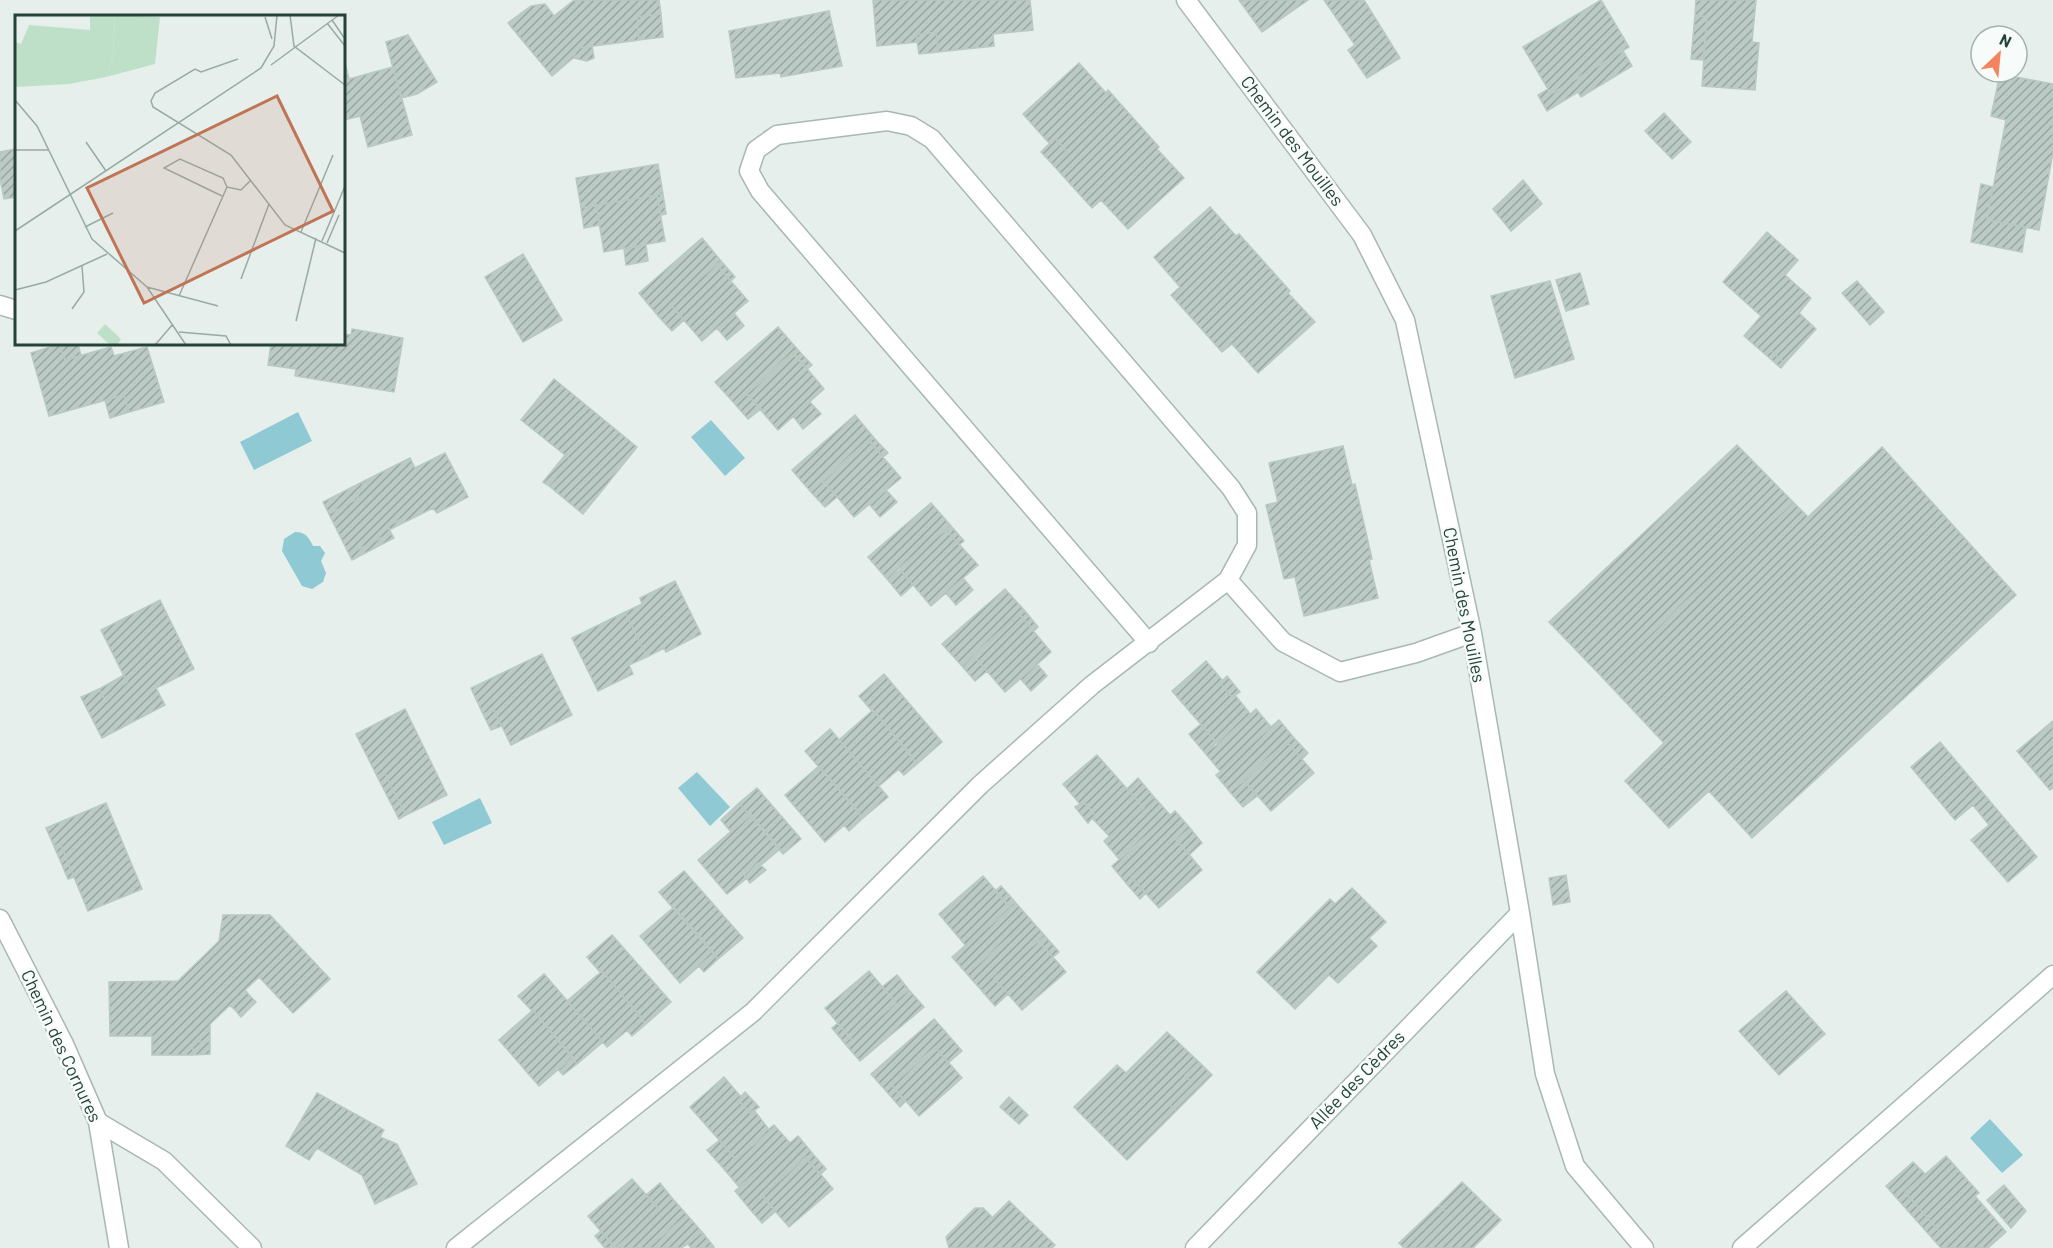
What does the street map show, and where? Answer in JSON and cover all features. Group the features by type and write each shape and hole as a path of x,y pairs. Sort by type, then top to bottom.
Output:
{"street":[{"name":"Chemin des Mouilles","path":"1186,0 1362,235 1404,320 1472,633 1545,1074 1575,1166 1644,1248"},
{"path":"456,1248 753,1012 980,785 1092,685 1149,642 1228,580 1247,545 1247,513 1231,488 932,139 911,126 887,122 777,135 756,150 749,171 760,191 1149,642"},
{"path":"0,305 15,310"},
{"path":"1228,580 1283,642 1340,672 1416,653 1472,633"},
{"name":"Allée des Cèdres","path":"1194,1248 1520,913"},
{"name":"Chemin des Cornures","path":"0,919 64,1044 98,1122 119,1248"},
{"path":"1742,1248 2053,975"},
{"path":"98,1122 164,1161 252,1248"}],"water":[{"path":"298,412 312,441 254,470 240,442"},
{"path":"711,420 745,458 725,476 691,437"},
{"path":"295,532 304,534 313,546 320,546 325,553 321,561 326,573 323,582 312,589 302,586 282,551 284,539"},
{"path":"697,772 730,807 710,826 678,788"},
{"path":"480,798 492,823 444,845 432,822"},
{"path":"1990,1119 2023,1155 2002,1173 1970,1138"}],"building":[{"path":"659,0 661,14 637,17 639,40 578,48 573,58 552,76 508,23 531,6 545,4 554,16 573,1"},
{"path":"873,0 1030,0 1033,30 993,34 994,46 938,52 936,32 916,35 918,42 877,46"},
{"path":"1239,0 1308,0 1262,32"},
{"path":"1324,0 1364,0 1400,58 1367,78 1348,50 1355,45"},
{"path":"1601,0 1629,47 1551,94 1523,47"},
{"path":"1696,0 1756,0 1752,42 1759,43 1755,90 1702,86 1707,17 1695,15"},
{"path":"829,11 842,66 781,77 780,73 736,78 729,31"},
{"path":"661,14 663,37 639,40 637,17"},
{"path":"1695,15 1707,17 1703,60 1691,59"},
{"path":"936,32 938,52 919,54 916,35"},
{"path":"408,35 437,82 417,94 401,98 386,42"},
{"path":"592,46 594,58 587,61 573,58 578,48"},
{"path":"1623,51 1632,66 1581,97 1578,92 1547,111 1538,95 1548,89 1551,94"},
{"path":"345,63 349,79 393,67 412,135 368,147 360,116 345,120"},
{"path":"1079,63 1106,93 1108,90 1184,178 1128,229 1101,200 1092,208 1054,166 1068,153 1055,138 1050,144 1023,114"},
{"path":"2029,79 2053,84 2053,152 2039,230 1987,220 2006,120 1991,116 1998,84 2029,84"},
{"path":"1664,113 1691,142 1672,159 1645,131"},
{"path":"1055,138 1068,153 1054,166 1041,152"},
{"path":"15,149 15,197 4,199 0,178 0,152"},
{"path":"658,164 663,194 581,208 576,178"},
{"path":"1523,180 1542,204 1511,231 1493,209"},
{"path":"1981,184 1993,187 1987,220 2026,227 2022,252 1971,242"},
{"path":"663,194 666,214 661,215 657,195"},
{"path":"657,195 665,241 604,252 596,205"},
{"path":"596,205 600,225 584,228 581,208"},
{"path":"1210,207 1236,236 1239,234 1315,322 1258,373 1232,344 1222,352 1171,295 1180,287 1154,257"},
{"path":"1767,232 1798,260 1785,275 1811,298 1799,313 1816,329 1785,363 1770,350 1766,355 1744,336 1761,316 1723,282"},
{"path":"702,238 721,261 658,316 639,293"},
{"path":"646,245 648,261 626,265 624,249"},
{"path":"523,254 562,320 523,342 485,277"},
{"path":"721,261 735,277 731,281 717,265"},
{"path":"716,264 748,301 702,341 670,304"},
{"path":"1580,273 1589,304 1566,311 1556,280"},
{"path":"1550,281 1574,359 1515,378 1491,296"},
{"path":"1857,281 1884,312 1870,325 1842,293"},
{"path":"671,305 684,320 672,331 658,316"},
{"path":"734,313 744,326 727,340 717,328"},
{"path":"778,327 798,350 735,404 715,382"},
{"path":"352,329 403,338 394,392 295,376 296,369 268,365 271,345 345,345 345,334 351,335"},
{"path":"59,345 65,360 111,347 114,356 147,347 164,402 129,412 124,395 49,416 31,353"},
{"path":"59,345 78,345 81,356 65,360"},
{"path":"798,350 812,365 807,369 793,354"},
{"path":"1770,350 1785,363 1781,368 1766,355"},
{"path":"793,352 824,389 778,430 746,393"},
{"path":"554,379 637,447 583,514 549,486 570,459 521,420"},
{"path":"747,394 761,409 748,419 735,404"},
{"path":"124,395 129,412 110,418 105,400"},
{"path":"810,402 821,414 803,429 793,416"},
{"path":"855,415 874,438 868,440 811,492 792,470"},
{"path":"874,438 888,453 883,457 870,441"},
{"path":"868,440 901,478 854,517 823,480"},
{"path":"1737,445 1793,502 1603,678 1549,622"},
{"path":"1343,446 1352,485 1355,484 1372,559 1369,560 1378,598 1304,616 1295,577 1284,579 1266,505 1278,502 1269,463"},
{"path":"1882,447 2016,595 1752,838 1709,791 1669,828 1625,781 1664,743 1603,678 1793,502 1808,517"},
{"path":"445,453 468,497 437,513 433,508 403,523 401,519 388,526 391,533 349,554 329,514 357,499 364,481 410,458 415,468"},
{"path":"565,455 570,459 549,486 543,482"},
{"path":"364,481 357,499 329,514 323,502"},
{"path":"823,481 837,497 825,507 811,492"},
{"path":"886,490 897,502 880,517 870,505"},
{"path":"931,503 951,526 899,568 888,580 868,557"},
{"path":"401,519 403,523 389,530 388,526"},
{"path":"951,526 964,541 959,545 946,529"},
{"path":"945,529 978,565 931,606 899,568"},
{"path":"391,533 394,538 352,560 349,554"},
{"path":"900,570 913,585 901,596 888,580"},
{"path":"963,578 973,590 956,605 946,593"},
{"path":"675,581 701,634 666,652 664,648 647,657 625,612 642,604 640,598"},
{"path":"1005,589 1025,611 962,666 942,644"},
{"path":"160,600 194,669 156,688 165,705 102,738 81,697 99,689 104,698 127,682 101,630"},
{"path":"1025,611 1038,627 1034,631 1020,615"},
{"path":"625,612 647,657 629,665 633,674 598,691 572,638"},
{"path":"1019,614 1051,652 1005,692 973,655"},
{"path":"542,654 572,715 511,745 494,710 483,714 471,688"},
{"path":"974,656 987,671 975,681 962,666"},
{"path":"1206,661 1223,681 1220,683 1232,697 1235,695 1251,715 1218,744 1172,691"},
{"path":"1037,664 1047,676 1031,691 1020,678"},
{"path":"884,674 942,742 917,764 859,696"},
{"path":"124,675 127,682 104,698 99,689"},
{"path":"1227,676 1240,692 1232,697 1220,683"},
{"path":"405,709 447,795 406,815 384,772 377,776 356,734"},
{"path":"1256,709 1271,727 1220,771 1205,753"},
{"path":"494,710 501,726 491,730 483,714"},
{"path":"873,710 913,757 879,786 839,740"},
{"path":"1279,720 1294,738 1230,792 1216,775"},
{"path":"2053,721 2053,788 2050,790 2017,751"},
{"path":"1201,724 1216,743 1205,753 1189,734"},
{"path":"830,729 888,797 863,818 805,751"},
{"path":"1294,738 1308,753 1302,759 1288,743"},
{"path":"1287,742 1314,773 1271,811 1243,779"},
{"path":"1940,742 2037,857 2008,882 1971,840 1989,825 1973,805 1955,820 1911,767"},
{"path":"1097,755 1144,808 1110,837 1093,819 1095,815 1084,802 1080,804 1063,784"},
{"path":"912,758 917,764 904,775 899,770"},
{"path":"819,766 859,812 825,842 785,795"},
{"path":"384,772 406,815 399,819 377,776"},
{"path":"1138,778 1154,797 1143,807 1127,789"},
{"path":"1244,781 1257,796 1243,807 1230,792"},
{"path":"757,788 801,839 783,854 739,803"},
{"path":"1154,797 1170,815 1119,859 1104,841"},
{"path":"1084,802 1095,815 1088,823 1075,807"},
{"path":"106,803 142,889 88,911 60,843 54,846 46,828"},
{"path":"739,803 750,816 731,832 721,820"},
{"path":"1175,811 1190,828 1176,840 1175,838 1126,883 1112,866"},
{"path":"858,813 863,818 849,831 844,825"},
{"path":"751,814 780,849 761,865 758,863 744,875 747,878 727,894 698,860"},
{"path":"1190,828 1202,843 1189,855 1176,840"},
{"path":"1175,838 1202,870 1159,908 1131,877"},
{"path":"60,843 74,877 68,879 54,846"},
{"path":"758,863 766,870 750,883 744,875"},
{"path":"684,871 743,938 718,959 659,892"},
{"path":"1566,875 1570,902 1553,905 1549,878"},
{"path":"983,876 1011,908 966,946 939,914"},
{"path":"1132,878 1146,893 1140,899 1126,883"},
{"path":"1001,886 1015,902 1009,907 995,891"},
{"path":"1352,888 1386,922 1369,938 1377,946 1338,983 1329,975 1295,1009 1257,972 1330,899 1335,904"},
{"path":"1015,902 1030,919 967,974 952,957"},
{"path":"674,907 714,953 680,983 640,936"},
{"path":"223,915 270,915 330,979 293,1013 259,977 245,990 250,996 235,1010 230,1005 210,1024 210,1041 193,1042 193,1055 152,1055 152,1036 110,1036 109,982 178,981 219,941"},
{"path":"1030,919 1045,936 994,978 982,991 967,974"},
{"path":"612,935 671,1002 646,1024 602,971 600,972 587,957"},
{"path":"1045,936 1059,952 1053,957 1039,941"},
{"path":"1038,940 1066,972 1022,1010 994,978"},
{"path":"713,954 718,959 704,972 699,966"},
{"path":"602,971 642,1018 607,1047 567,1001"},
{"path":"869,971 896,1003 852,1040 825,1008"},
{"path":"544,974 603,1042 577,1064 533,1010 518,996"},
{"path":"897,975 909,990 895,1001 882,987"},
{"path":"995,979 1008,994 995,1006 982,991"},
{"path":"909,990 924,1007 860,1061 846,1045"},
{"path":"1786,991 1825,1034 1779,1075 1739,1031"},
{"path":"250,996 256,1002 241,1017 235,1010"},
{"path":"533,1010 573,1057 539,1086 499,1040"},
{"path":"641,1019 646,1024 632,1036 627,1030"},
{"path":"934,1019 949,1036 886,1091 871,1074"},
{"path":"838,1023 852,1040 846,1045 832,1028"},
{"path":"1167,1032 1199,1062 1185,1075 1192,1083 1170,1105 1176,1111 1127,1160 1074,1107 1117,1065 1126,1073"},
{"path":"949,1036 962,1051 948,1063 936,1048"},
{"path":"210,1041 210,1054 193,1055 193,1042"},
{"path":"935,1047 962,1078 919,1116 891,1084"},
{"path":"572,1058 577,1064 563,1075 558,1069"},
{"path":"1199,1062 1212,1075 1176,1111 1170,1105 1192,1083 1185,1075"},
{"path":"724,1077 741,1097 738,1100 750,1113 754,1110 770,1131 736,1159 690,1107"},
{"path":"892,1085 905,1102 900,1107 886,1091"},
{"path":"745,1092 759,1107 750,1113 738,1100"},
{"path":"317,1093 384,1130 380,1137 397,1144 417,1184 375,1204 362,1175 317,1148 309,1160 286,1146"},
{"path":"1009,1097 1028,1115 1019,1124 1000,1107"},
{"path":"774,1125 790,1143 739,1187 724,1169 770,1131 769,1129"},
{"path":"798,1136 813,1154 806,1157 749,1208 735,1191"},
{"path":"720,1140 735,1159 724,1169 707,1150"},
{"path":"813,1154 826,1169 820,1175 806,1159"},
{"path":"1946,1156 1979,1193 1975,1196 2006,1232 1988,1248 1941,1248 1932,1238 1939,1231 1905,1192"},
{"path":"806,1157 833,1189 789,1227 762,1196"},
{"path":"1913,1162 1925,1174 1905,1192 1939,1231 1932,1238 1886,1186"},
{"path":"632,1179 660,1210 615,1248 588,1216"},
{"path":"1462,1182 1501,1220 1473,1248 1414,1248 1448,1214 1439,1205"},
{"path":"660,1183 672,1198 659,1210 646,1195"},
{"path":"2004,1185 2026,1211 2011,1228 1987,1200"},
{"path":"763,1196 776,1211 762,1223 749,1208"},
{"path":"672,1198 687,1215 648,1248 616,1248"},
{"path":"1009,1201 1055,1245 1052,1248 962,1248"},
{"path":"1439,1205 1448,1214 1414,1248 1404,1248 1399,1243"},
{"path":"975,1208 983,1208 992,1217 962,1248 949,1248 946,1237"},
{"path":"687,1215 702,1232 688,1244 681,1248 648,1248"},
{"path":"601,1231 614,1248 605,1248 595,1236"},
{"path":"702,1232 714,1247 691,1248 688,1244"}]}
